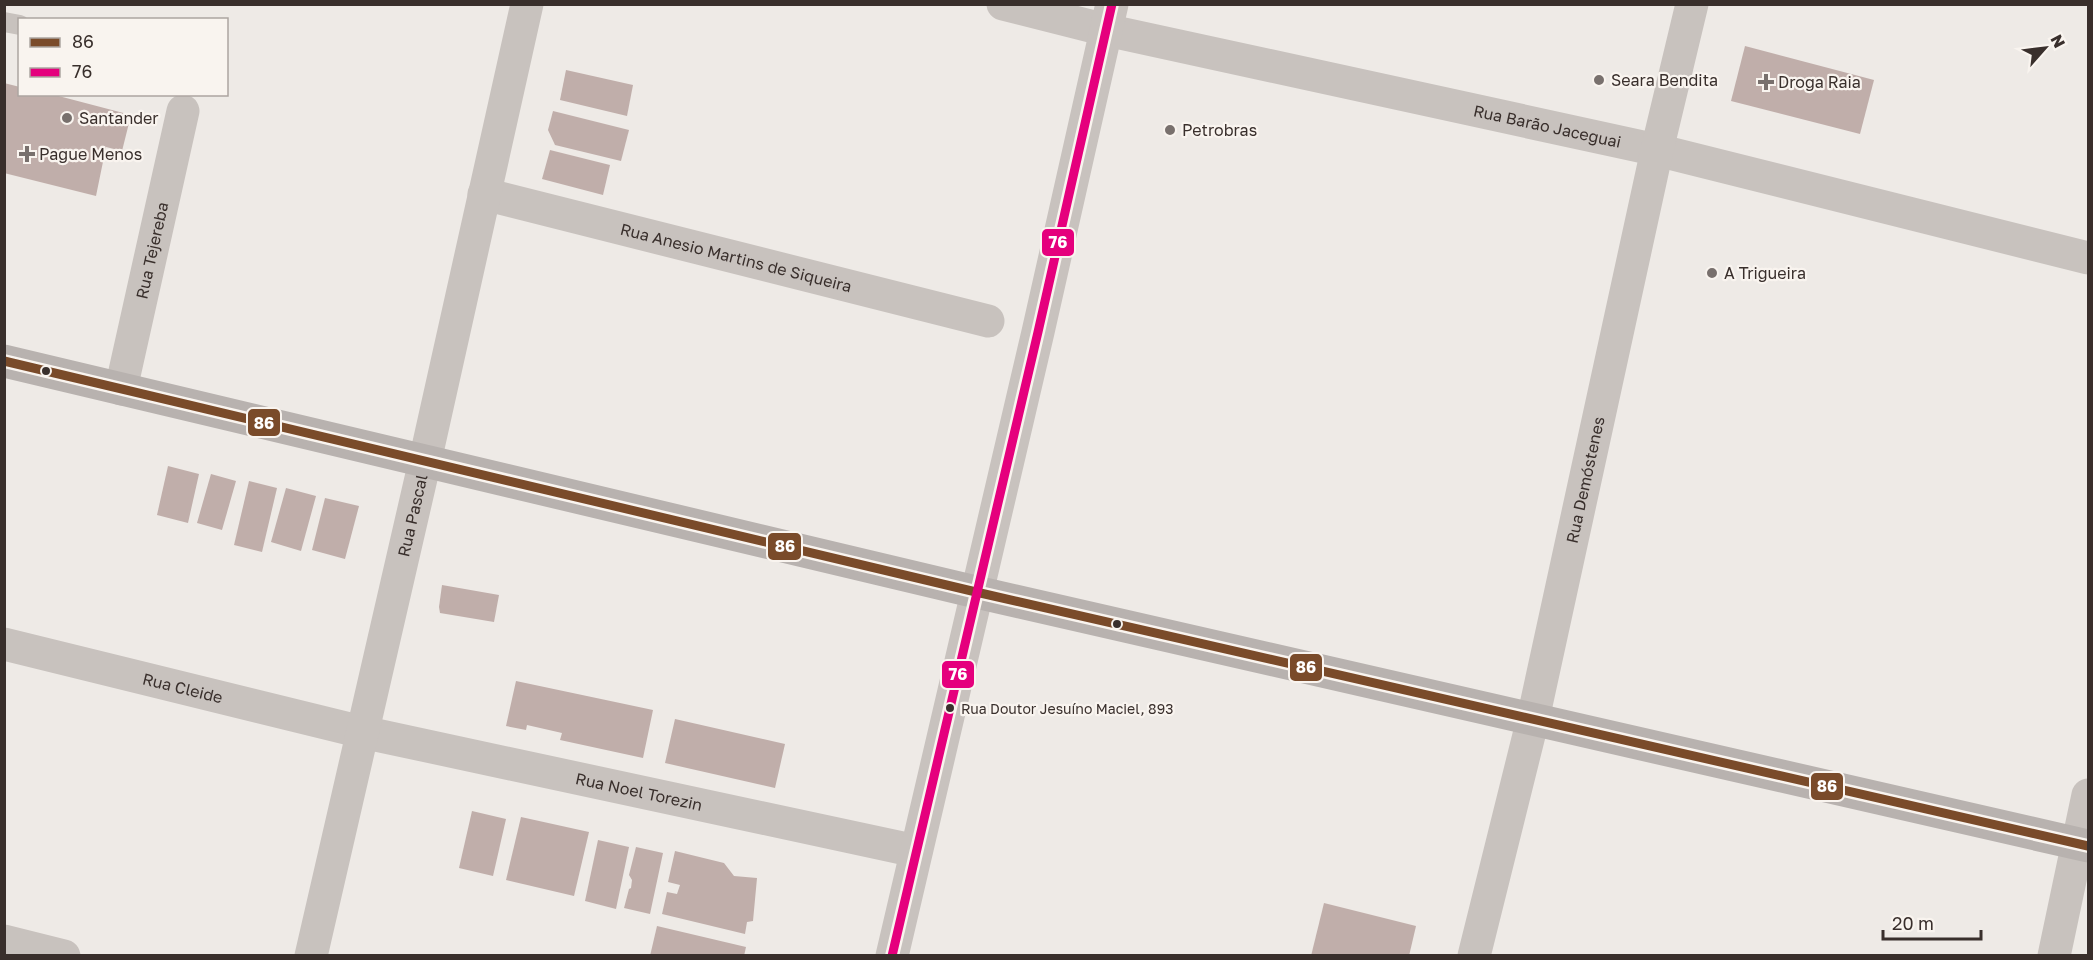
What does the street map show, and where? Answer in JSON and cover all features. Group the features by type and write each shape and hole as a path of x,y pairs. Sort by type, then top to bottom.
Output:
{"main road":[{"path":"4,361 976,592 2083,845"}],"street":[{"name":"Rua Pascal","path":"311,956 527,4"},
{"name":"Rua Barão Jaceguai","path":"1003,4 1109,17 1657,150 2088,258"},
{"name":"Rua Demóstenes","path":"1474,956 1533,720 1657,150 1692,4"},
{"path":"892,956 1109,17"},
{"name":"Rua Tejereba","path":"121,389 183,111"},
{"name":"Rua Anesio Martins de Siqueira","path":"484,194 988,321"},
{"name":"Rua Cleide","path":"4,644 362,732"},
{"name":"Rua Noel Torezin","path":"362,732 916,851"},
{"path":"2054,956 2083,845 2088,795"},
{"path":"4,941 64,956"}],"building":[{"path":"1745,46 1874,80 1860,134 1731,101"},
{"path":"566,70 633,85 627,116 560,100"},
{"path":"4,83 18,86 18,96 59,96 131,115 122,151 106,147 96,196 4,173"},
{"path":"553,111 629,130 621,161 555,145 548,130"},
{"path":"550,150 610,165 603,195 542,179"},
{"path":"168,466 199,474 188,523 157,515"},
{"path":"211,474 236,481 222,530 197,523"},
{"path":"249,481 277,488 262,552 234,545"},
{"path":"286,488 316,496 301,551 271,542"},
{"path":"325,498 359,506 345,559 312,550"},
{"path":"442,585 499,595 494,622 440,613"},
{"path":"516,681 653,710 643,758 560,740 562,733 527,725 526,730 506,726"},
{"path":"675,719 785,744 775,788 665,763"},
{"path":"472,811 506,819 493,876 459,868"},
{"path":"521,817 589,832 574,896 506,880"},
{"path":"598,840 629,847 616,909 585,901"},
{"path":"636,847 663,853 650,914 624,908 631,888 632,880 629,875"},
{"path":"675,851 724,863 734,876 757,878 753,921 747,922 745,934 662,914 667,892 677,894 680,885 668,882"},
{"path":"1324,903 1416,926 1409,956 1311,956"},
{"path":"657,926 746,947 744,956 650,956"}],"transit line":[{"name":"76","path":"892,956 1112,4"},
{"name":"86","path":"4,361 976,592 2088,846"}],"place":[{"name":"Seara Bendita","path":"1599,80"},
{"name":"Droga Raia","path":"1766,82"},
{"name":"Santander","path":"67,118"},
{"name":"Petrobras","path":"1170,130"},
{"name":"Pague Menos","path":"27,154"},
{"name":"A Trigueira","path":"1712,273"},
{"name":"Rua Doutor Jesuíno Maciel, 893","path":"950,708"}]}
